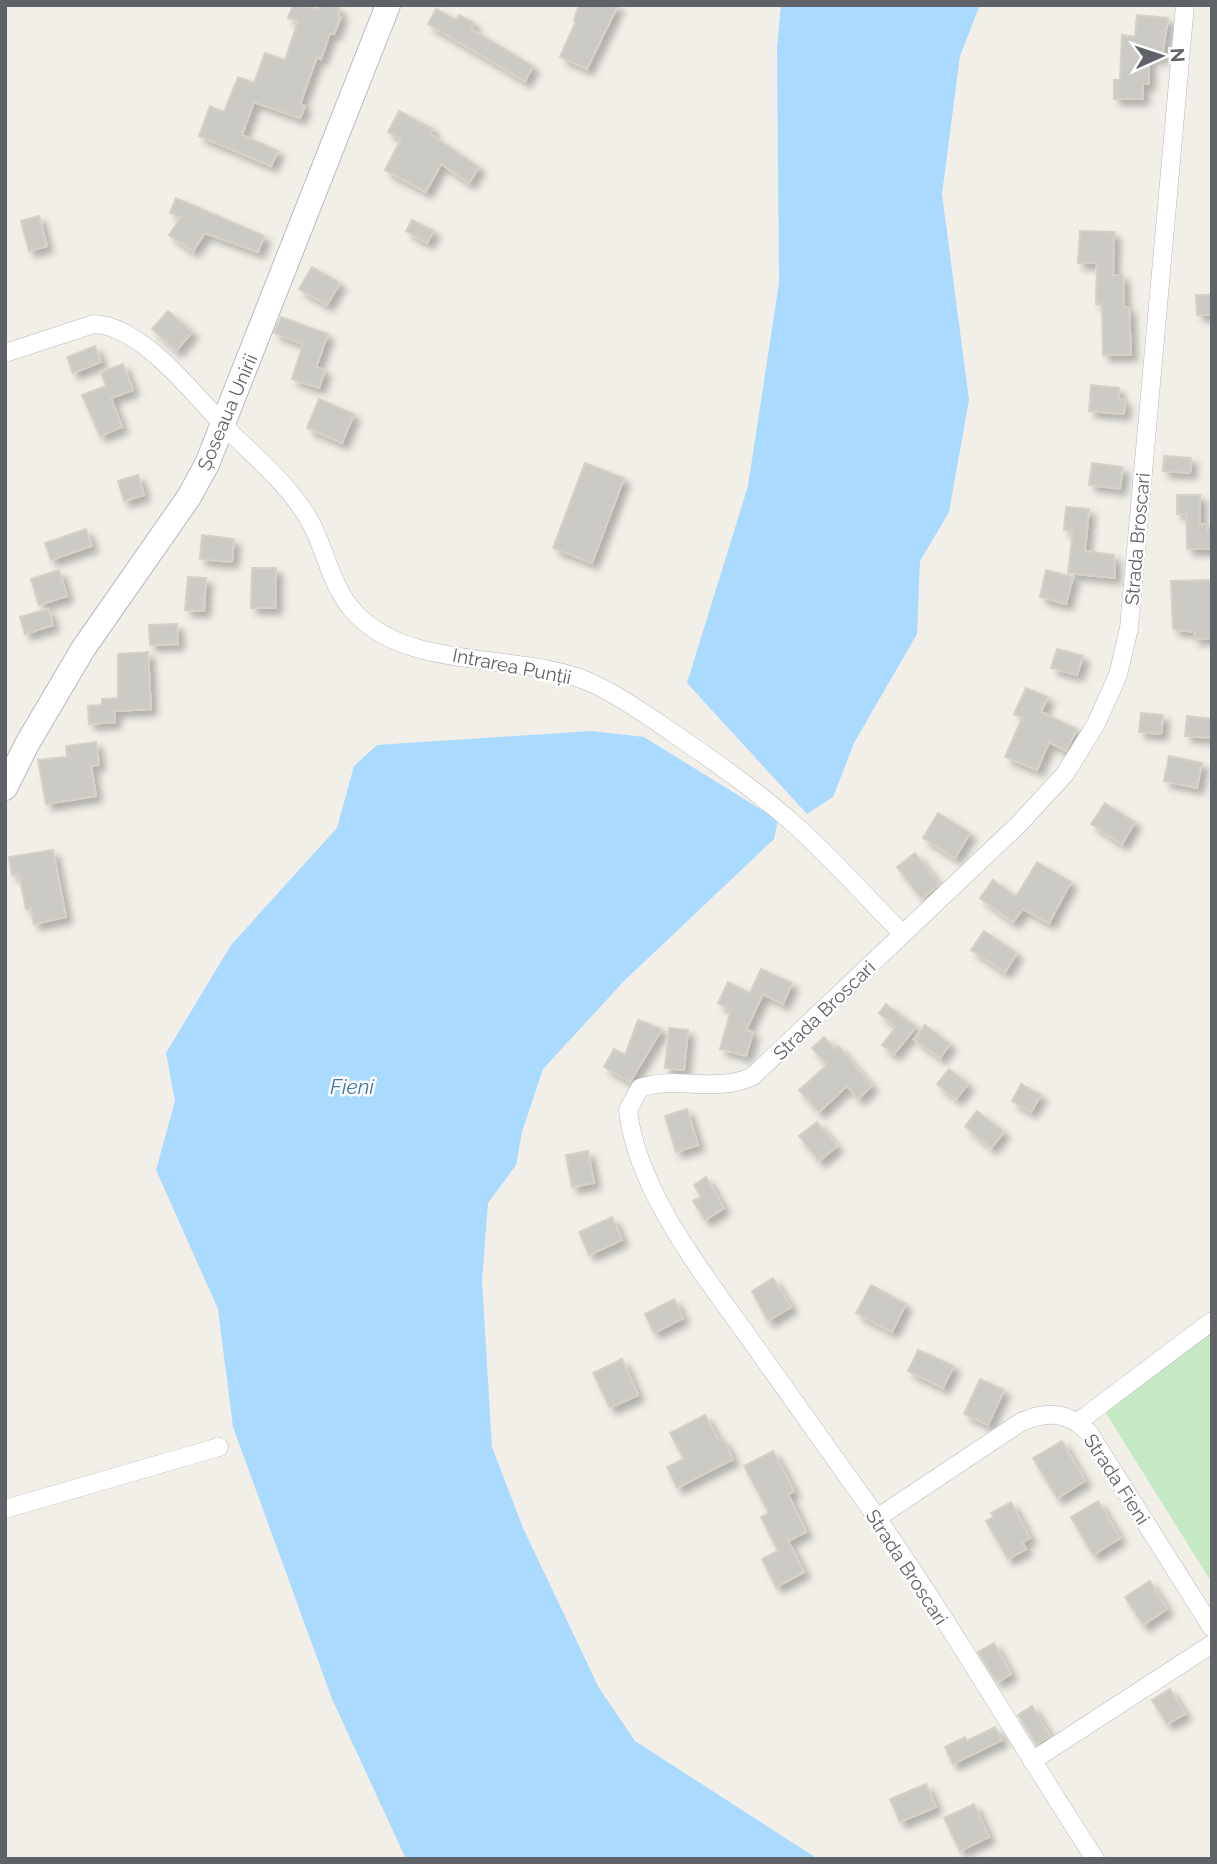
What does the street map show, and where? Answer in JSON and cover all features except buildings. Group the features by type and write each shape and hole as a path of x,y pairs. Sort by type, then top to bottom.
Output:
{"main road":[{"name":"Șoseaua Unirii","path":"5,788 40,719 83,649 189,497 224,426 388,5"}],"street":[{"name":"Strada Broscari","path":"1095,1859 877,1517 711,1284 675,1227 655,1194 640,1160 628,1111 640,1088 652,1084 739,1084 753,1076 1019,824 1065,774 1096,724 1118,675 1129,628 1185,5"},
{"name":"Intrarea Punții","path":"5,354 93,324 107,326 137,342 184,381 295,500 311,524 344,598 371,627 401,643 555,672 594,684 614,695 721,765 762,798 805,835 903,934"},
{"path":"1078,1422 1212,1321"},
{"name":"Strada Fieni","path":"877,1517 1034,1416 1055,1414 1078,1422 1089,1433 1212,1628"},
{"path":"5,1508 219,1447"},
{"path":"1032,1761 1212,1644"}],"green space":[{"path":"1212,1326 1212,1583 1106,1413"}],"water":[{"path":"781,5 980,5 960,56 942,194 969,400 949,512 920,561 917,634 854,743 833,797 807,814 687,683 748,486 779,283 777,48"},
{"name":"Fieni","path":"591,731 644,737 778,820 774,839 624,981 543,1069 522,1132 516,1165 488,1203 482,1281 492,1447 523,1528 599,1688 635,1741 818,1859 406,1859 332,1699 233,1427 218,1309 156,1170 175,1101 166,1053 231,945 337,828 354,766 377,745"}]}
